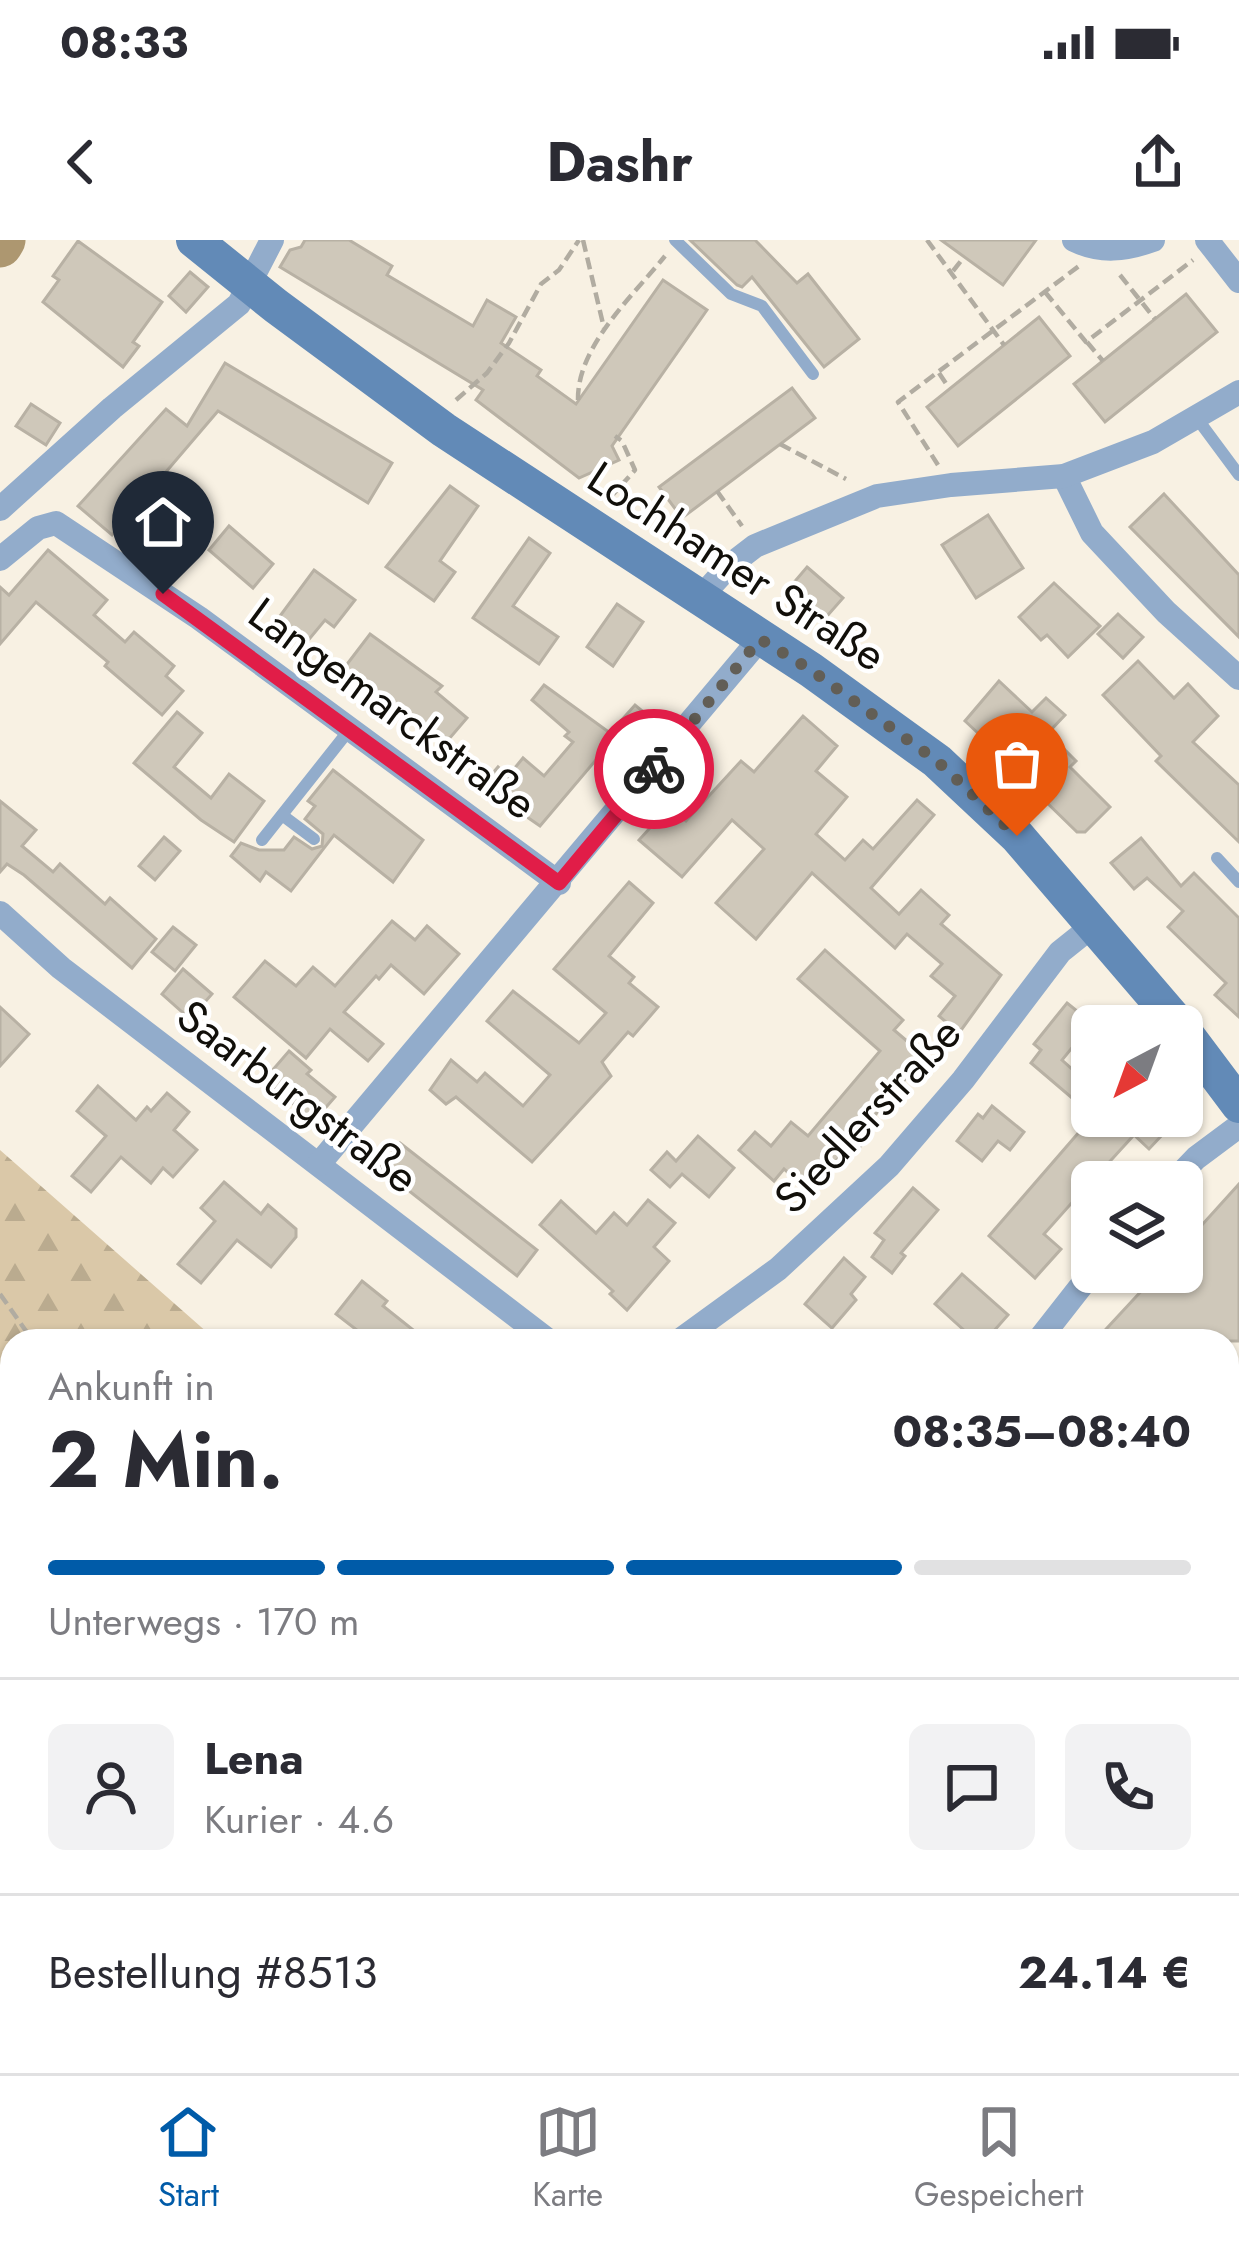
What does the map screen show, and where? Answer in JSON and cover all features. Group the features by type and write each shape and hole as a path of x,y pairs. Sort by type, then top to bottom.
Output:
{"street":[{"name":"Lochhamer Straße","path":"194,240 433,422 811,670 937,761 1017,836 1162,1005"},
{"path":"0,509 112,408 230,314 272,240"},
{"path":"1074,240 1100,249 1127,249 1153,240"},
{"path":"1215,244 1239,281"},
{"path":"699,599 728,566 755,546 878,496 950,484 1064,476 1113,460 1239,392"},
{"path":"1064,476 1092,533 1166,612 1239,677"},
{"name":"Langemarckstraße","path":"0,559 38,528 56,523 199,618 559,883"},
{"path":"319,1164 760,639"},
{"name":"Saarburgstraße","path":"0,913 61,968 533,1329"},
{"name":"Siedlerstraße","path":"696,1329 778,1269 889,1166 963,1080 1060,952 1095,924"},
{"name":"Lochhamer Straße","path":"1203,1057 1239,1105"},
{"path":"1193,1161 1239,1126"},
{"path":"1047,1329 1076,1293"}],"lane":[{"path":"676,241 731,294 762,307 813,374"},
{"path":"1196,417 1239,475"},
{"path":"262,840 350,729"},
{"path":"282,815 314,839"},
{"path":"1216,858 1239,882"}],"path":[{"path":"581,240 605,330"},
{"path":"433,422 487,373 541,284 559,270 581,240"},
{"path":"927,240 1004,345"},
{"path":"578,400 578,382 605,330 676,241"},
{"path":"1086,342 1215,244"},
{"path":"950,484 898,402 1100,249 1154,319"},
{"path":"952,272 964,257"},
{"path":"1045,291 1103,361"},
{"path":"938,372 950,388"},
{"path":"584,525 635,470 615,436"},
{"path":"780,444 878,496"},
{"path":"717,490 755,546"},
{"path":"0,1294 25,1329"}],"green space":[{"path":"0,1150 203,1329 0,1329"}],"building":[{"path":"305,240 349,240 392,266 387,275 473,326 487,300 516,317 501,343 541,370 537,376 576,404 663,280 707,310 612,446 619,460 579,478 476,400 483,390 280,267 290,250 301,247"},
{"path":"690,240 755,240 797,283 808,274 859,339 824,367 752,277 742,287 737,285"},
{"path":"941,240 1036,240 1003,285"},
{"path":"78,241 162,302 133,342 139,346 123,367 43,302 59,280 53,276"},
{"path":"190,272 208,287 186,312 169,296"},
{"path":"1186,294 1217,332 1105,422 1074,384"},
{"path":"1039,317 1070,356 958,446 927,407"},
{"path":"225,363 392,463 368,503 218,411 112,535 78,506 166,409 187,426"},
{"path":"792,388 815,418 682,518 659,487"},
{"path":"31,404 60,423 46,445 16,426"},
{"path":"450,486 478,506 440,561 455,572 434,601 386,567"},
{"path":"1164,494 1239,575 1239,637 1130,527"},
{"path":"988,515 1023,568 976,598 942,545"},
{"path":"229,526 273,564 253,588 209,550"},
{"path":"529,538 550,553 513,606 558,637 539,664 473,618"},
{"path":"48,550 107,600 94,615 125,642 134,632 174,666 166,676 183,691 162,715 36,602 0,644 0,587 9,595"},
{"path":"807,567 843,598 821,623 813,616 808,622 788,604 793,599 785,593"},
{"path":"314,570 355,600 334,627 325,620 306,643 277,620"},
{"path":"1054,583 1100,626 1068,657 1047,635 1041,640 1019,617"},
{"path":"617,604 643,622 613,666 587,647"},
{"path":"1118,614 1143,637 1123,658 1098,634"},
{"path":"370,634 442,686 436,692 467,718 443,746 397,707 391,715 338,676"},
{"path":"1138,661 1174,698 1188,684 1218,716 1193,742 1239,785 1239,842 1156,761 1161,756 1103,695"},
{"path":"999,681 1032,712 1046,698 1065,715 1048,733 1076,761 1070,767 1110,807 1085,832 1077,832 965,721"},
{"path":"544,685 610,733 635,705 652,719 608,772 595,761 540,826 482,786 498,767 508,776 523,758 544,776 573,742 565,736 569,732 532,700"},
{"path":"177,712 202,733 174,767 211,798 229,774 264,801 234,842 134,763"},
{"path":"803,716 837,746 816,771 847,797 816,834 845,860 863,840 873,849 917,800 934,815 871,888 899,914 921,890 949,915 941,924 1001,975 959,1033 939,1016 955,996 931,976 942,964 907,934 895,948 812,873 756,939 716,903 764,849 732,820 682,877 639,840 669,807 686,821 741,761 754,772"},
{"path":"333,770 423,840 393,882 334,835 291,891 266,872 260,881 231,856 241,843 259,850 284,850 294,837 312,849 322,846 323,834 305,819 315,806 308,801"},
{"path":"0,801 36,830 22,846 53,872 60,864 105,904 110,898 156,939 132,968 24,875 7,864 0,872"},
{"path":"164,837 180,851 155,880 139,866"},
{"path":"1141,838 1181,886 1194,873 1239,918 1239,1017 1215,995 1226,983 1168,927 1183,911 1147,878 1134,889 1111,863"},
{"path":"629,882 653,903 609,956 634,977 629,983 658,1007 602,1062 611,1076 532,1162 456,1097 446,1104 430,1090 451,1060 477,1082 485,1073 523,1106 550,1075 487,1021 513,991 579,1043 606,1013 554,969"},
{"path":"392,921 415,940 427,926 459,954 424,994 391,965 344,1012 383,1044 368,1061 330,1029 306,1058 234,997 265,961 296,986 313,967 335,986"},
{"path":"173,927 196,945 175,971 152,952"},
{"path":"825,950 903,1020 894,1030 934,1064 916,1085 907,1077 865,1127 872,1133 857,1150 851,1144 809,1192 784,1169 774,1181 739,1150 755,1132 771,1146 791,1122 808,1136 880,1051 798,979"},
{"path":"183,969 212,994 190,1019 162,994"},
{"path":"1067,1003 1071,1006 1071,1049 1062,1060 1071,1068 1071,1097 1031,1063 1041,1050 1034,1044"},
{"path":"0,1007 29,1034 0,1066"},
{"path":"289,1051 335,1097 314,1121 264,1080"},
{"path":"98,1086 136,1120 167,1093 189,1112 174,1130 197,1150 173,1177 163,1168 151,1183 121,1157 91,1192 72,1176 106,1136 77,1111"},
{"path":"992,1106 1024,1132 1010,1150 998,1141 982,1161 957,1141 978,1114 983,1118"},
{"path":"698,1136 734,1168 709,1197 682,1174 670,1187 651,1170 667,1152 676,1161"},
{"path":"1075,1137 1132,1137 1110,1161 1071,1161 1071,1204 1044,1234 1061,1249 1035,1278 989,1236"},
{"path":"1136,1137 1160,1137 1149,1149"},
{"path":"400,1143 537,1250 517,1276 380,1168"},
{"path":"224,1182 261,1214 268,1205 296,1229 296,1237 271,1267 237,1240 201,1283 178,1264 215,1221 201,1208"},
{"path":"1239,1184 1239,1329 1106,1329 1140,1293 1203,1293 1203,1224"},
{"path":"913,1188 938,1210 901,1253 905,1256 892,1273 872,1257 884,1240 875,1233"},
{"path":"648,1200 675,1223 654,1247 669,1261 627,1310 610,1294 613,1291 540,1225 561,1201 596,1233 614,1213 627,1225"},
{"path":"844,1258 865,1277 851,1294 856,1300 832,1328 805,1304"},
{"path":"962,1274 1008,1315 996,1329 963,1329 935,1304"},
{"path":"362,1281 412,1329 355,1329 336,1314"}],"waterway":[{"path":"0,245 3,240"}],"way so far":[{"path":"654,769 760,639 874,713 937,761 1017,836"}],"route":[{"path":"163,594 559,883 654,769"}]}
